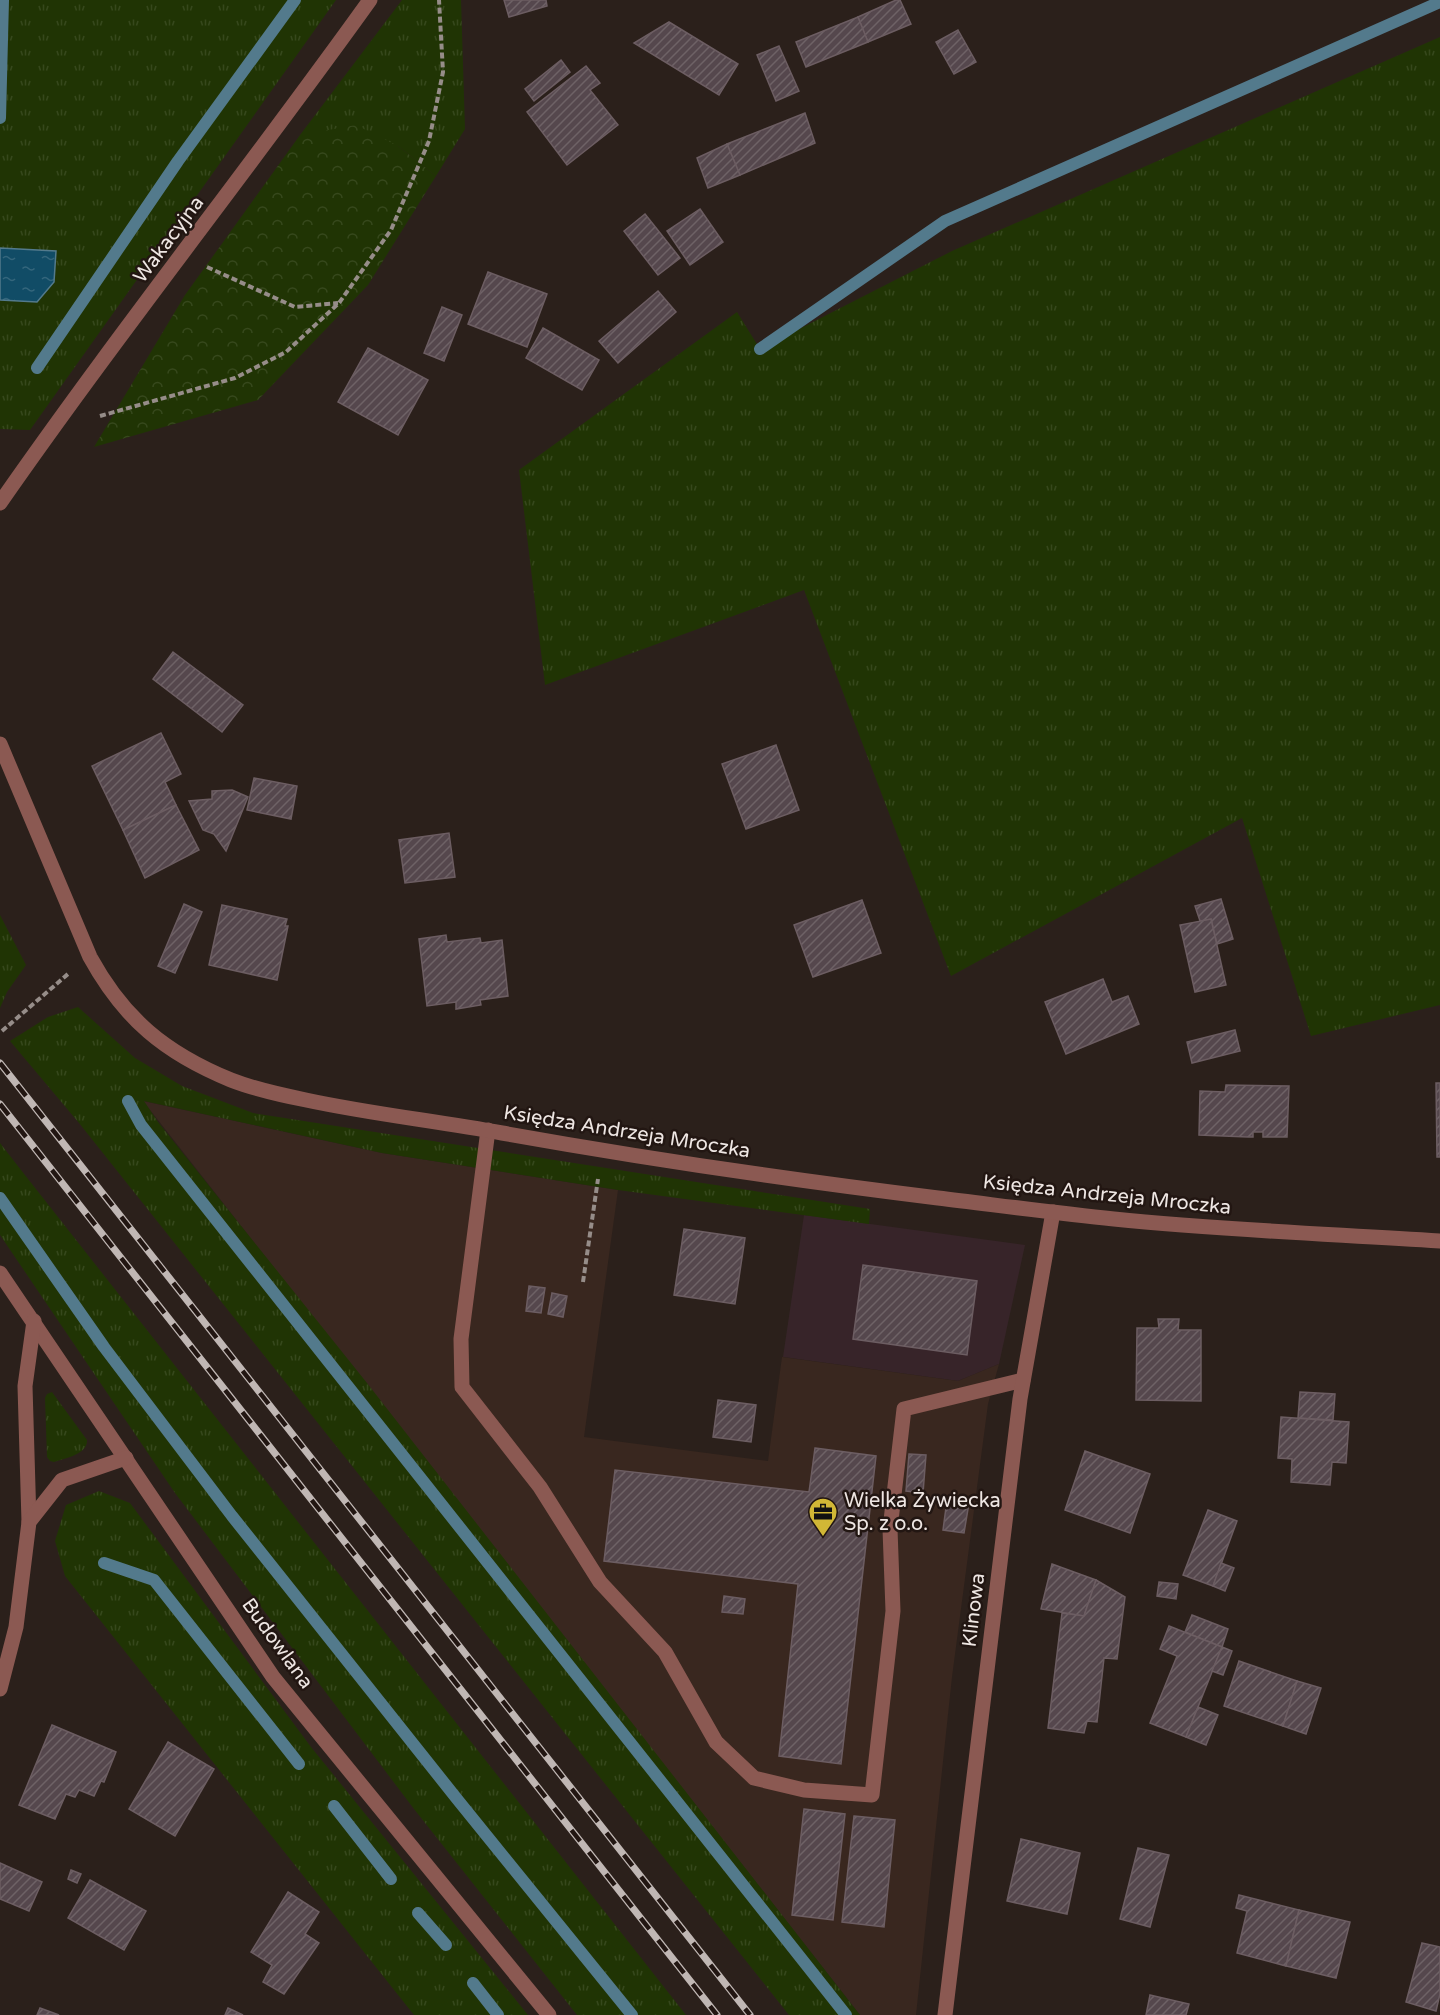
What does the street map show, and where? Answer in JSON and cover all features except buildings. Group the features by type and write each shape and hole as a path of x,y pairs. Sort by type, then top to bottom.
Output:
{"street":[{"name":"Wakacyjna","path":"0,502 370,0"},
{"name":"Księdza Andrzeja Mroczka","path":"0,744 90,957 104,982 125,1010 151,1036 191,1061 233,1081 333,1106 488,1130 601,1151 835,1185 1160,1223 1440,1241"},
{"path":"488,1130 461,1339 462,1387 540,1487 600,1582 664,1652 716,1742 754,1778 804,1791 872,1795 893,1611 890,1528 904,1409 1023,1380"},
{"name":"Klinowa","path":"945,2015 1023,1380 1053,1212"},
{"name":"Budowlana","path":"0,1274 273,1677 549,2015"},
{"path":"0,1689 16,1627 29,1522 25,1386 34,1321"},
{"path":"29,1522 62,1480 126,1458"}],"path":[{"path":"51,430 235,378 286,352 339,303 391,230 429,141 443,72 439,0"},
{"path":"182,257 295,306 339,303"},
{"path":"2,1031 37,999 90,957"},
{"path":"583,1282 601,1151"}],"shaded area":[{"path":"143,1101 382,1153 618,1190 584,1437 768,1461 782,1357 958,1381 999,1364 988,1404 952,1677 916,2015 860,2015"},
{"path":"804,1215 1025,1245 999,1364 958,1381 783,1357"}],"green space":[{"path":"0,0 336,0 30,430 0,429 0,300 37,302 56,251 0,248"},
{"path":"402,0 461,0 465,129 436,176 398,146 300,135"},
{"path":"1440,37 1440,1005 1311,1036 1242,818 951,976 804,590 545,685 519,470 737,312 760,349 952,251"},
{"path":"356,125 398,146 436,176 368,285 258,400 94,447 185,295 300,135"},
{"path":"0,915 26,965 7,992 0,1008"},
{"path":"78,1007 135,1058 182,1086 253,1113 870,1209 869,1224 618,1190 382,1153 144,1101 158,1122 367,1383 860,2015 789,2015 79,1123 10,1041 48,1017"},
{"path":"0,1143 686,2015 577,2015 414,1809 175,1493 0,1235"},
{"path":"52,1392 87,1440 84,1449 80,1452 54,1462 47,1457 45,1398"},
{"path":"99,1491 130,1503 311,1747 528,2015 414,2015 65,1576 55,1541 66,1505"}],"water":[{"path":"0,248 56,251 54,282 37,302 0,300"}],"waterway":[{"path":"0,118 3,0"},
{"path":"37,368 178,161 295,0"},
{"path":"760,349 945,221 1440,2"},
{"path":"128,1101 141,1125 846,2015"},
{"path":"0,1198 104,1347 232,1516 632,2015"},
{"path":"104,1563 154,1580 299,1764"},
{"path":"334,1806 391,1879"},
{"path":"418,1913 446,1945"},
{"path":"473,1983 498,2015"}],"railway":[{"path":"0,1063 750,2015"},
{"path":"0,1104 717,2015"}],"place":[{"name":"Wielka Żywiecka Sp. z o.o.","path":"823,1538"}]}
